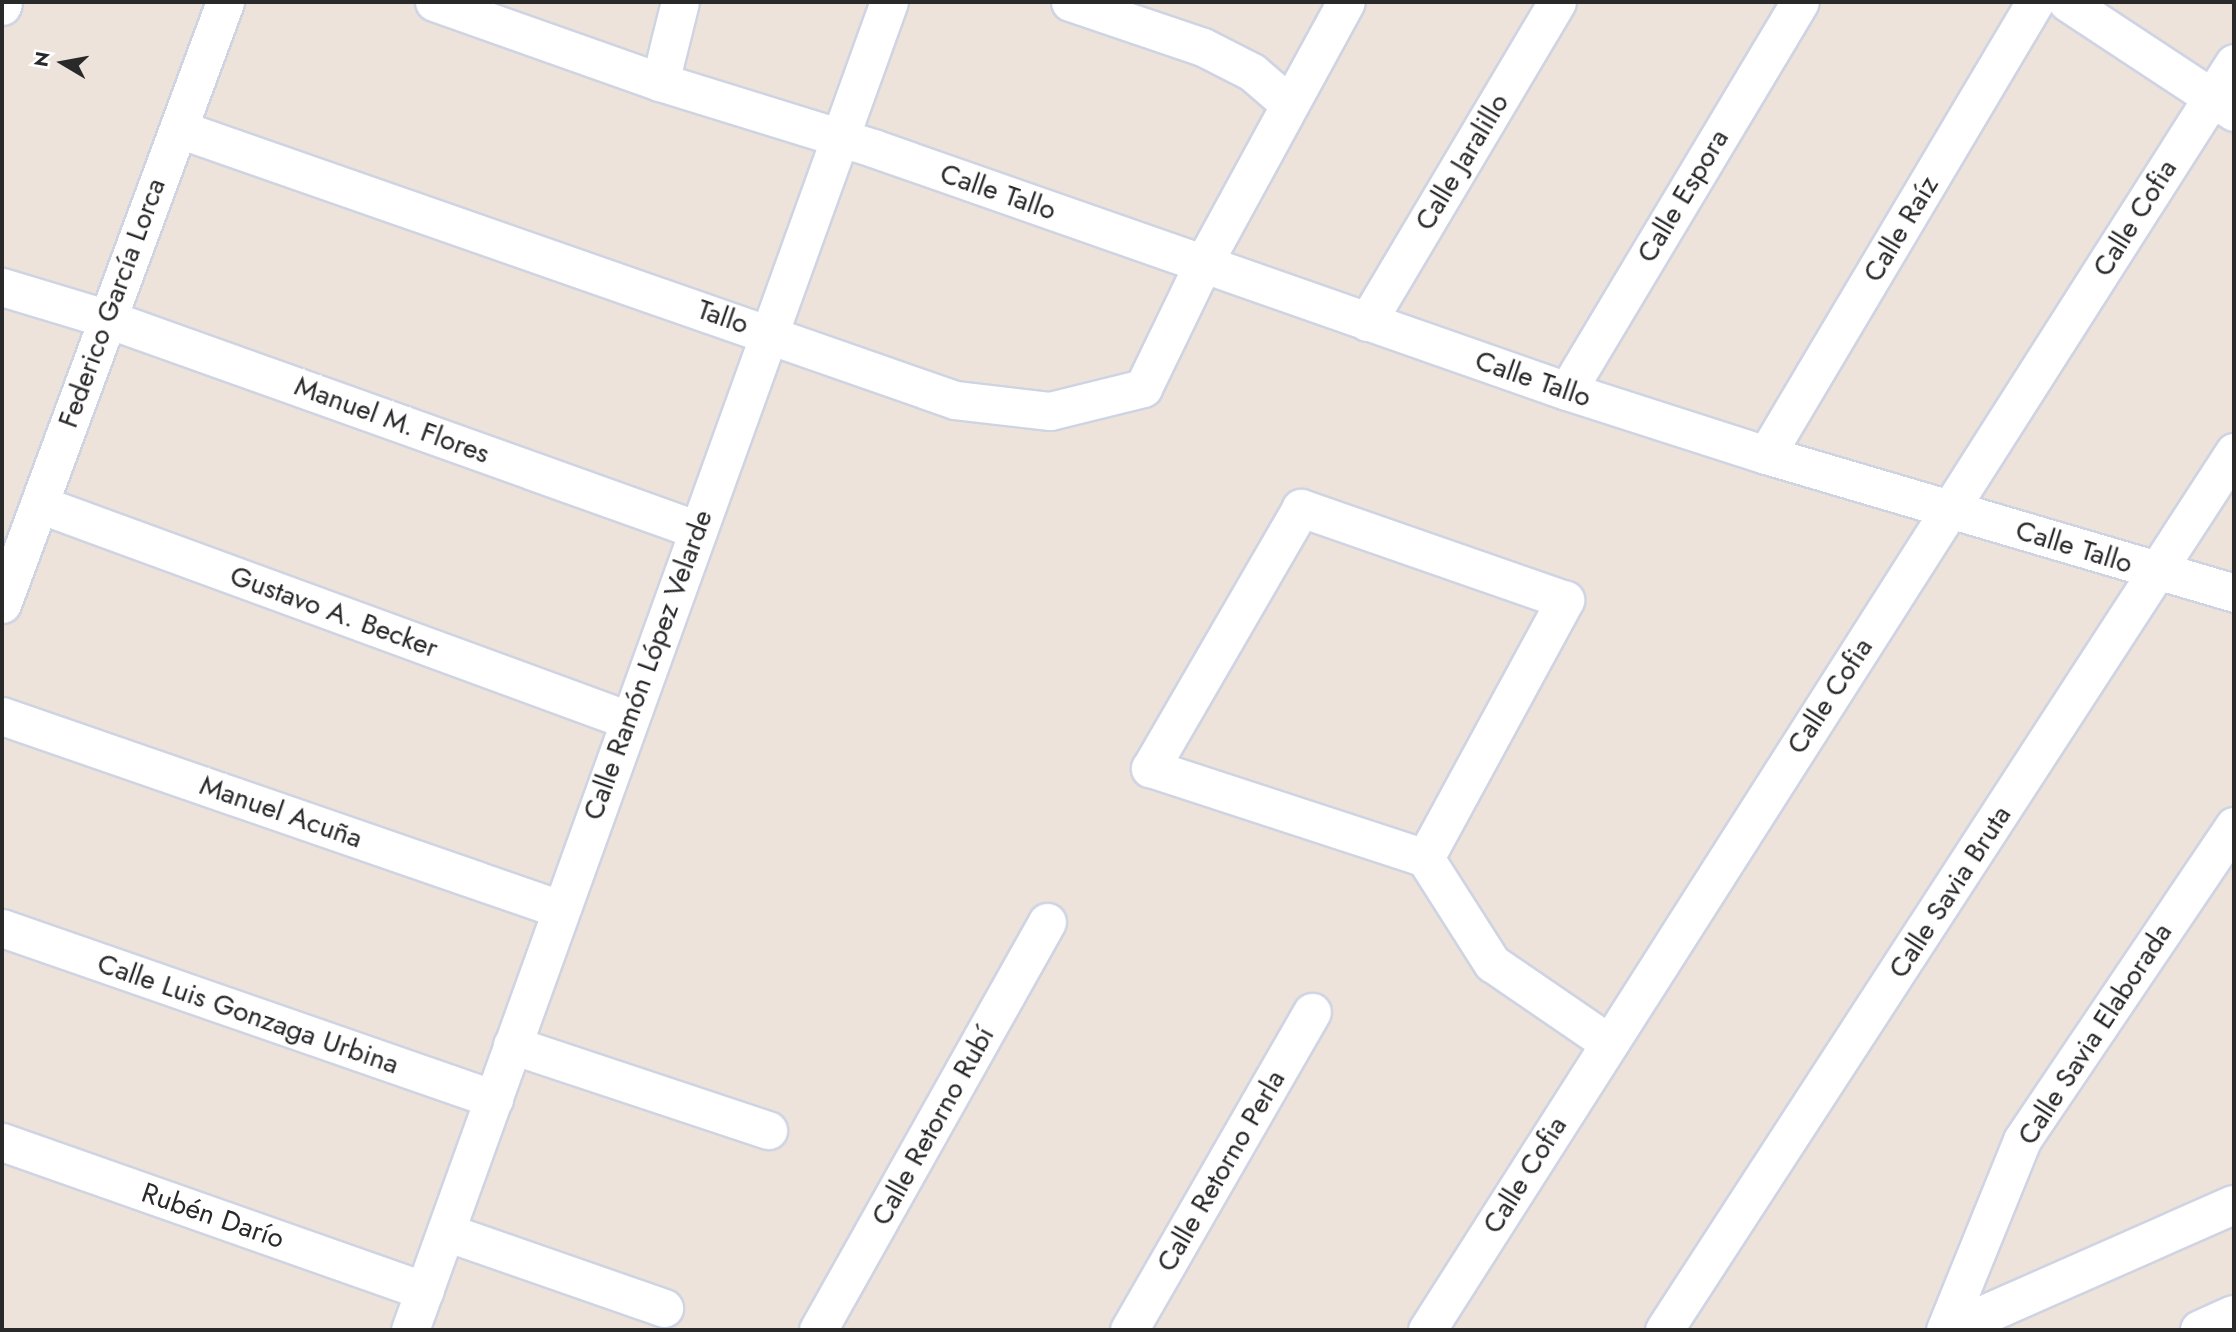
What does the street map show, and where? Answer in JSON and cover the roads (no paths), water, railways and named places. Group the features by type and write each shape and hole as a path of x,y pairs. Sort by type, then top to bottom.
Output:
{"street":[{"name":"Federico García Lorca","path":"2,604 39,504 96,315 180,129 225,2"},
{"path":"434,2 660,82 839,141"},
{"path":"660,82 680,2"},
{"name":"Calle Ramón López Velarde","path":"410,1330 628,720 890,2"},
{"path":"1070,2 1203,47 1252,72 1290,104"},
{"path":"1203,264 1346,2"},
{"name":"Calle Jaralillo","path":"1367,322 1557,2"},
{"name":"Calle Espora","path":"1567,391 1800,2"},
{"name":"Calle Raíz","path":"1766,456 2035,2"},
{"path":"2067,2 2223,104"},
{"name":"Calle Cofia","path":"1427,1330 1949,510 2223,104 2234,63"},
{"name":"Tallo","path":"180,129 770,333 955,400 1050,411 1143,388 1203,264"},
{"name":"Calle Tallo","path":"839,141 873,148 1567,391 1766,456 2234,593"},
{"name":"Manuel M. Flores","path":"2,287 96,315 698,530"},
{"name":"Calle Savia Bruta","path":"1664,1330 2234,452"},
{"name":"Gustavo A. Becker","path":"39,504 628,720"},
{"path":"1425,858 1565,600 1301,508 1150,768 1425,858 1492,963 1609,1043"},
{"name":"Manuel Acuña","path":"2,716 560,909"},
{"name":"Calle Savia Elaborada","path":"1945,1330 2022,1140 2234,826"},
{"name":"Calle Retorno Rubí","path":"818,1330 1047,922"},
{"name":"Calle Luis Gonzaga Urbina","path":"2,928 494,1099"},
{"name":"Calle Retorno Perla","path":"1129,1330 1312,1012"},
{"path":"512,1045 768,1130"},
{"name":"Rubén Darío","path":"2,1142 424,1291"},
{"path":"1950,1330 2234,1205"},
{"path":"446,1232 664,1308"},
{"path":"2200,1330 2234,1315"}]}
